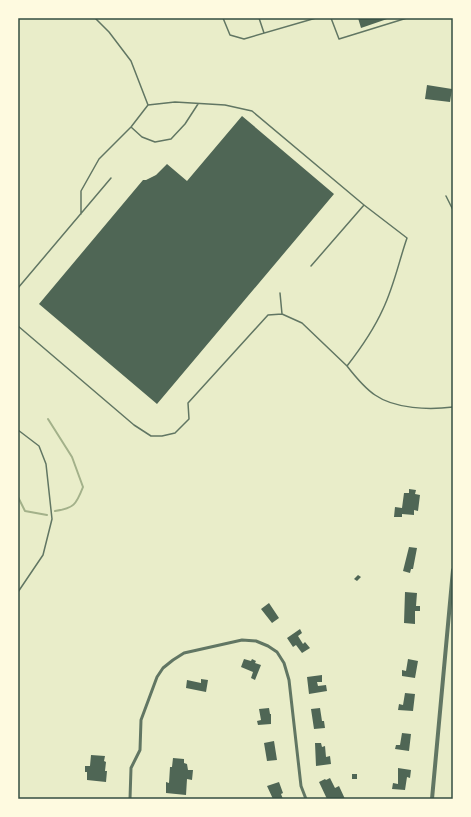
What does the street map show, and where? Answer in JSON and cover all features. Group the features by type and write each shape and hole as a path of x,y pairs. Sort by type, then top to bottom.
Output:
{"street":[{"path":"432,799 453,570"},
{"path":"130,799 131,768 140,750 141,720 157,677 163,668 184,653 230,642 250,640 261,643 277,652 284,663 289,680 301,786 306,799"}],"lane":[{"path":"95,18 109,32 131,61 148,104"},
{"path":"223,18 230,36 244,39 316,18"},
{"path":"260,18 264,33"},
{"path":"331,18 338,39 407,18"},
{"path":"81,214 81,191 99,160 130,127 148,104 175,102 225,105 252,111 364,205 407,238 384,307 374,328 361,349 347,366"},
{"path":"130,127 142,137 155,142 171,139 185,124 199,104"},
{"path":"18,288 111,178"},
{"path":"446,196 453,210"},
{"path":"311,266 364,205"},
{"path":"280,292 282,314"},
{"path":"18,326 134,425 150,436 162,436 175,433 189,419 188,403 268,315 282,314 302,323 347,366 374,395 388,402 411,408 453,407"},
{"path":"18,430 38,446 46,464 52,519 43,555 18,592"}],"building":[{"path":"358,18 390,18 361,28"},
{"path":"427,85 452,89 450,102 425,99"},
{"path":"242,116 334,194 157,404 39,304 143,180 156,175 167,164 187,181"},
{"path":"409,489 416,490 415,494 420,495 418,511 414,510 414,515 402,514 402,517 394,517 395,507 402,508 404,493 409,493"},
{"path":"409,547 417,548 413,569 411,569 410,573 403,571"},
{"path":"358,575 361,577 357,581 354,579"},
{"path":"405,592 417,593 416,606 420,606 420,611 415,611 415,624 404,623"},
{"path":"269,603 279,618 272,623 261,609"},
{"path":"300,629 302,633 298,636 303,644 305,642 310,648 302,653 296,645 293,647 287,638"},
{"path":"244,659 251,661 252,659 256,661 255,663 261,665 255,680 251,678 253,672 241,667"},
{"path":"408,659 418,661 415,678 402,676 402,670 406,671"},
{"path":"322,675 322,682 317,682 318,686 326,685 327,691 309,694 307,677"},
{"path":"201,679 208,680 206,692 186,688 187,680 201,683"},
{"path":"405,693 415,694 413,711 398,710 399,704 403,705"},
{"path":"269,708 271,714 271,724 258,725 257,721 261,720 259,709"},
{"path":"320,708 322,721 324,721 325,728 314,729 311,709"},
{"path":"402,733 411,734 409,751 395,749 396,745 400,745"},
{"path":"274,741 277,760 267,761 264,743"},
{"path":"315,743 321,743 322,747 325,746 326,757 330,756 331,764 316,766"},
{"path":"91,755 105,756 105,771 107,771 106,782 87,780 85,766 90,766"},
{"path":"173,758 184,759 184,763 187,764 188,770 193,770 192,780 187,779 186,795 166,793 166,782 169,783 170,767 172,767"},
{"path":"398,768 411,770 410,778 407,777 405,790 392,789 393,783 398,784"},
{"path":"352,774 357,774 357,779 352,779"},
{"path":"330,778 335,788 339,786 345,799 327,799 319,782"},
{"path":"279,782 283,793 281,794 283,799 273,799 267,786"}],"waterway":[{"path":"48,419 72,457 83,487 74,505 66,509 55,511"},
{"path":"18,497 25,511 47,515"}]}
